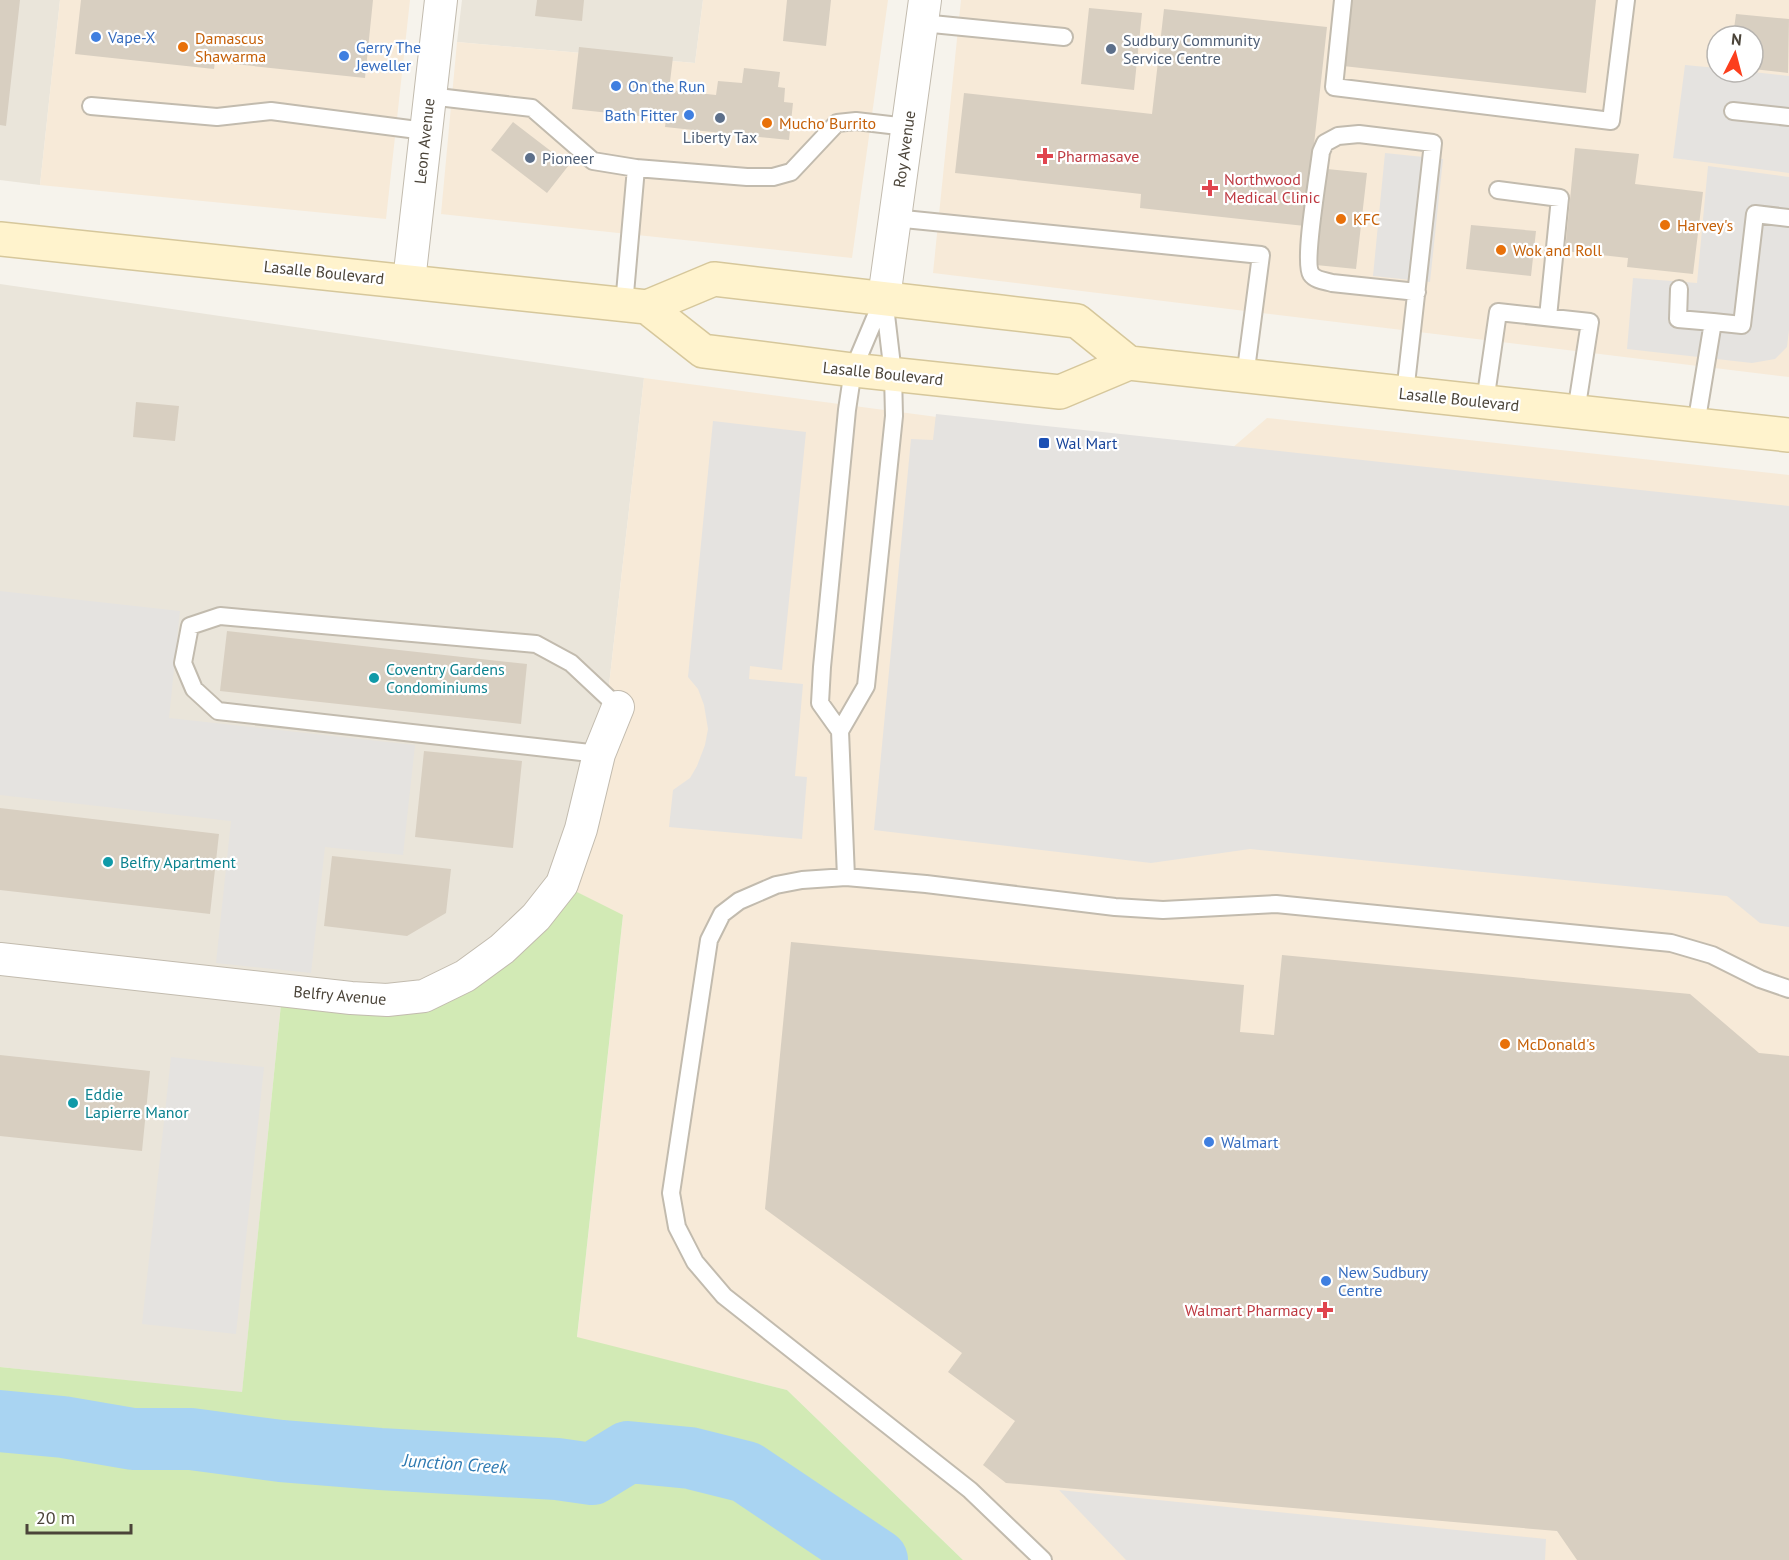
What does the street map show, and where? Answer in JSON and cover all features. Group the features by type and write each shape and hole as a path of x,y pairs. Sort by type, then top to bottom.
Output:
{"main road":[{"name":"Lasalle Boulevard","path":"0,239 635,306 714,279 1077,321 1129,363"},
{"name":"Lasalle Boulevard","path":"635,306 703,351 853,370 1060,392 1129,363 1789,435"}],"street":[{"name":"Leon Avenue","path":"409,281 424,132 441,0"},
{"name":"Roy Avenue","path":"884,298 923,11"},
{"name":"Belfry Avenue","path":"0,959 351,998 387,1000 424,996 465,976 502,949 536,916 562,884 581,829 599,754 618,707"}],"lane":[{"path":"1343,0 1334,87 1611,122 1626,0"},
{"path":"923,11 1064,37"},
{"path":"429,96 532,108 593,161 636,168 747,177 773,177 790,172 837,123 856,121 907,127"},
{"path":"91,106 217,117 272,111 424,132"},
{"path":"1733,111 1789,117"},
{"path":"1405,393 1417,292 1433,143 1359,134 1338,136 1324,143 1310,242 1308,264 1311,274 1319,280 1417,292"},
{"path":"635,306 636,168"},
{"path":"1498,190 1560,198 1548,317"},
{"path":"1679,289 1677,319 1742,326 1755,214 1789,218"},
{"path":"894,218 1261,255 1245,377"},
{"path":"840,730 820,703 824,644 853,370 884,298"},
{"path":"846,877 840,730 866,686 894,416 893,374 884,298"},
{"path":"1485,402 1498,312 1548,317 1590,322 1576,412"},
{"path":"1696,425 1713,322"},
{"path":"599,754 218,711 194,689 183,663 190,626 220,616 536,644 571,663 618,707"},
{"path":"1043,1560 970,1490 724,1296 695,1262 677,1227 671,1193 709,940 722,914 740,901 776,885 802,880 846,877 926,884 1115,907 1163,910 1276,904 1671,943 1712,955 1760,979 1789,990"}],"shaded area":[{"path":"0,0 60,0 40,185 0,180"},
{"path":"60,0 410,0 386,219 40,185"},
{"path":"462,0 703,0 695,63 457,42"},
{"path":"703,0 888,0 852,258 441,214 457,42 695,63"},
{"path":"961,0 1789,0 1789,377 933,273"},
{"path":"1685,65 1705,67 1705,84 1765,84 1765,73 1789,76 1789,173 1673,158"},
{"path":"1385,153 1443,159 1430,282 1373,276"},
{"path":"1708,166 1789,177 1789,330 1787,347 1775,359 1752,363 1627,349 1633,278 1697,283"},
{"path":"0,284 644,378 601,755 565,886 466,979 282,994 242,1393 0,1367"},
{"path":"644,378 1224,455 1267,418 1789,475 1789,1560 963,1560 787,1390 577,1338 623,916 565,886 601,755"},
{"path":"936,414 1789,506 1789,927 1760,923 1727,896 1250,849 1151,863 874,830 911,439 933,440"},
{"path":"713,421 806,432 782,670 750,666 749,679 803,684 795,776 807,777 802,839 669,827 673,790 690,778 697,766 708,729 704,705 698,689 688,677"},
{"path":"0,591 180,611 169,718 415,745 403,855 325,847 311,973 216,963 231,821 0,795"},
{"path":"171,1057 264,1067 236,1334 142,1324"},
{"path":"1059,1490 1546,1539 1545,1560 1126,1560"}],"green space":[{"path":"565,886 623,915 577,1337 787,1390 963,1560 0,1560 0,1367 242,1392 282,994 425,999"}],"building":[{"path":"0,0 20,0 6,126 0,125"},
{"path":"81,0 373,0 365,78 215,62 214,69 75,54"},
{"path":"537,0 584,0 582,21 535,16"},
{"path":"787,0 831,0 826,46 783,41"},
{"path":"1350,0 1596,0 1586,93 1343,66"},
{"name":"Sudbury Community Service Centre","path":"1089,8 1142,13 1134,90 1081,84"},
{"path":"1164,9 1327,27 1305,226 1140,208 1141,194 955,173 964,93 1152,114"},
{"path":"1736,14 1789,19 1788,73 1765,70 1765,24 1735,24"},
{"path":"579,47 673,57 669,90 716,95 718,81 742,83 744,68 780,72 778,87 785,88 784,102 793,103 789,140 665,127 666,119 572,109"},
{"name":"Pioneer","path":"513,122 569,165 547,193 491,150"},
{"path":"1575,148 1639,154 1635,184 1703,192 1693,274 1627,267 1628,258 1565,251"},
{"name":"KFC","path":"1327,169 1367,173 1356,269 1316,265"},
{"name":"Wok and Roll","path":"1471,225 1536,231 1531,276 1466,269"},
{"path":"136,402 179,406 175,441 133,437"},
{"name":"Coventry Gardens Condominiums","path":"227,631 527,664 521,724 220,691"},
{"path":"424,751 522,761 513,848 415,837"},
{"name":"Belfry Apartment","path":"0,808 219,834 210,914 0,890"},
{"path":"332,856 451,869 446,913 407,936 324,926"},
{"name":"New Sudbury Centre","path":"791,942 1244,985 1240,1032 1274,1035 1282,955 1690,994 1759,1053 1789,1056 1789,1560 1577,1560 1557,1531 1006,1483 983,1465 1015,1421 948,1372 962,1353 765,1209"},
{"name":"Eddie Lapierre Manor","path":"0,1055 150,1071 142,1151 0,1136"}],"waterway":[{"name":"Junction Creek","path":"0,1421 63,1427 133,1439 191,1439 281,1451 557,1469 592,1474 628,1452 690,1458 746,1472 877,1560"}],"place":[{"name":"Vape-X","path":"96,37"},
{"name":"Damascus Shawarma","path":"183,47"},
{"name":"Sudbury Community Service Centre","path":"1111,49"},
{"name":"Gerry The Jeweller","path":"344,56"},
{"name":"On the Run","path":"616,86"},
{"name":"Bath Fitter","path":"689,115"},
{"name":"Liberty Tax","path":"720,118"},
{"name":"Mucho Burrito","path":"767,123"},
{"name":"Pharmasave","path":"1045,156"},
{"name":"Pioneer","path":"530,158"},
{"name":"Northwood Medical Clinic","path":"1210,188"},
{"name":"KFC","path":"1341,219"},
{"name":"Harvey's","path":"1665,225"},
{"name":"Wok and Roll","path":"1501,250"},
{"name":"Wal Mart","path":"1044,443"},
{"name":"Coventry Gardens Condominiums","path":"374,678"},
{"name":"Belfry Apartment","path":"108,862"},
{"name":"McDonald's","path":"1505,1044"},
{"name":"Eddie Lapierre Manor","path":"73,1103"},
{"name":"Walmart","path":"1209,1142"},
{"name":"New Sudbury Centre","path":"1326,1281"},
{"name":"Walmart Pharmacy","path":"1325,1310"}]}
